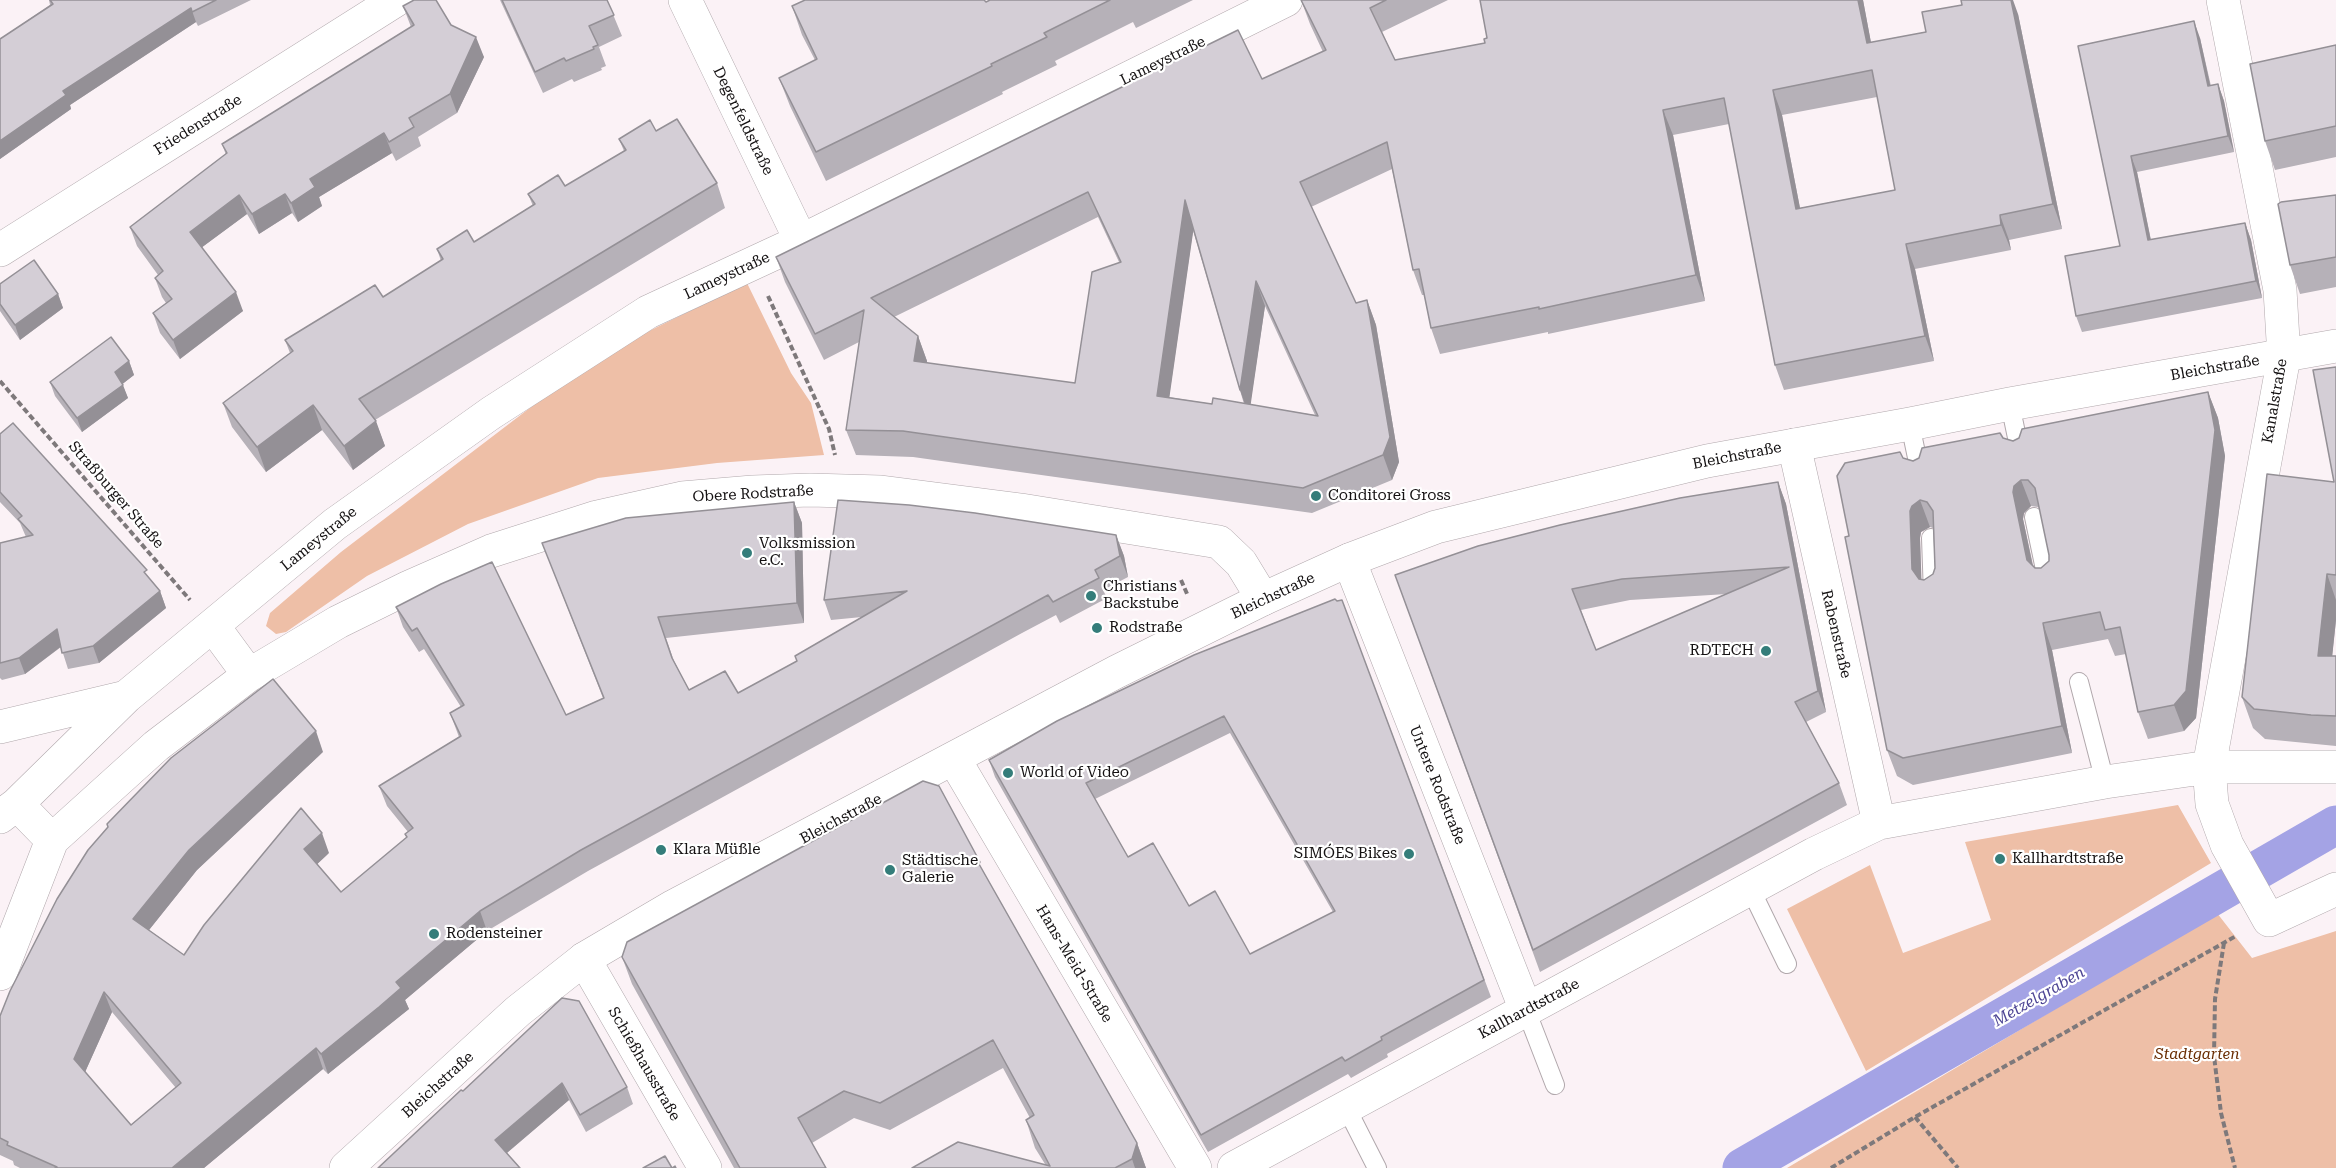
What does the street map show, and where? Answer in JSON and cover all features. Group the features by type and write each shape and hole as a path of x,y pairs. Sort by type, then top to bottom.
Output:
{"street":[{"name":"Friedenstraße","path":"0,250 396,0"},
{"name":"Degenfeldstraße","path":"685,0 801,241"},
{"name":"Lameystraße","path":"52,840 9,810 126,697 335,524 491,413 648,312 801,241 1286,0"},
{"name":"Kanalstraße","path":"2223,0 2280,290 2284,357 2209,767 2212,804 2226,845 2269,920 2336,889"},
{"name":"Bleichstraße","path":"346,1168 518,1011 584,959 674,906 1116,672 1263,599 1349,560 1437,527 1707,461 2336,346"},
{"name":"Rabenstraße","path":"1794,445 1879,823"},
{"name":"Obere Rodstraße","path":"249,675 338,622 409,587 491,551 597,517 682,498 753,492 881,492 1022,510 1219,542 1241,562 1263,599"},
{"name":"Untere Rodstraße","path":"1349,560 1526,1010"},
{"path":"0,974 52,840 156,747 249,675 213,626"},
{"path":"0,727 126,697"},
{"name":"Hans-Meid-Straße","path":"954,759 1194,1168"},
{"name":"Kallhardtstraße","path":"1234,1168 1750,888 1879,823 2105,782 2209,767 2336,767"},
{"name":"Schießhausstraße","path":"584,959 705,1168"}],"lane":[{"path":"2010,404 2021,457"},
{"path":"1910,424 1921,477"},
{"path":"2034,517 2048,584"},
{"path":"1931,537 1933,595"},
{"path":"2079,682 2105,782"},
{"path":"1750,888 1787,964"},
{"path":"1526,1010 1555,1085"},
{"path":"1346,1107 1377,1168"}],"path":[{"path":"753,264 829,429 842,491"},
{"name":"Straßburger Straße","path":"0,381 213,626"},
{"path":"1831,1168 1915,1117 2224,943 2215,999 2214,1056 2221,1113 2235,1168"},
{"path":"1915,1117 1958,1168"}],"green space":[{"path":"747,283 791,373 811,403 824,455 717,463 598,478 468,524 367,576 286,632 276,634 266,626 270,613 341,552 598,356"},
{"path":"2178,805 2211,863 1866,1071 1787,909 1870,865 1903,953 1991,920 1965,842"},
{"name":"Stadtgarten","path":"2217,913 2252,958 2336,931 2336,1168 1787,1168"}],"building":[{"path":"50,0 216,0 192,12 191,8 63,91 66,95 0,141 0,39 53,4"},
{"path":"414,0 436,0 451,25 476,37 450,94 409,118 414,127 389,142 384,133 310,179 315,187 291,203 285,194 252,214 239,195 190,232 236,292 173,340 153,313 172,299 155,278 163,271 130,227 227,153 222,144 414,25 403,6"},
{"path":"502,0 607,0 614,15 589,26 598,45 593,47 594,49 566,61 564,58 535,72"},
{"path":"805,0 984,0 986,2 990,0 1110,0 1044,33 1047,37 991,64 992,66 816,152 779,78 817,59 792,6"},
{"path":"1301,0 1386,0 1370,8 1395,60 1485,43 1484,39 1487,38 1480,0 1858,0 1867,43 1926,32 1922,12 1962,5 1961,0 2011,0 2053,204 2000,215 2001,225 1906,244 1925,336 1775,365 1724,98 1663,110 1696,275 1539,309 1539,307 1431,328 1419,269 1413,270 1387,142 1300,182 1356,303 1367,300 1390,437 1383,455 1303,488 903,431 846,430 864,310 815,334 776,257 1238,30 1262,79 1326,50","holes":["1872,70 1895,190 1796,209 1773,90","1088,192 1121,262 1092,272 1075,383 914,361 918,336 871,298","1185,200 1240,390 1256,281 1318,416 1213,398 1212,404 1157,396"]},
{"path":"2194,21 2208,86 2218,84 2228,136 2131,156 2148,240 2245,223 2256,281 2076,316 2065,256 2120,246 2078,46"},
{"path":"2336,45 2336,126 2265,141 2250,64"},
{"path":"677,119 717,183 359,399 376,421 344,446 313,405 257,447 223,403 293,351 285,340 375,285 383,297 443,259 437,249 467,230 474,242 535,204 528,194 558,175 565,186 626,150 619,139 650,120 656,131"},
{"path":"2336,195 2336,257 2290,265 2278,204"},
{"path":"34,260 58,294 15,325 0,304 0,284"},
{"path":"111,337 129,361 115,372 123,385 77,418 50,382"},
{"path":"2336,367 2336,575 2327,574 2318,656 2336,656 2336,716 2254,709 2242,697 2267,474 2334,482 2313,370"},
{"path":"2208,392 2215,430 2186,691 2174,705 2138,712 2120,627 2105,630 2100,612 2043,623 2062,726 1903,758 1887,750 1845,537 1849,536 1837,476 1845,463 1900,452 1903,458 1913,461 1919,458 1922,448 2000,433 2003,438 2013,441 2019,438 2022,429","holes":["2021,480 2028,480 2035,488 2049,555 2049,561 2041,568 2035,568 2027,560 2013,492 2014,486","1920,500 1927,502 1933,511 1935,568 1933,574 1924,580 1919,579 1912,569 1910,511 1912,506"]},
{"path":"13,423 147,570 144,572 160,591 93,646 62,653 57,629 19,658 0,663 0,543 33,535 18,519 22,516 0,492 0,434"},
{"path":"1778,482 1818,691 1795,702 1839,783 1533,950 1395,575 1478,546 1680,498","holes":["1789,567 1596,650 1572,589 1622,579"]},
{"path":"838,500 975,513 1116,535 1120,556 1095,570 1099,578 1053,602 1048,595 581,850 480,911 396,982 401,988 379,1007 321,1054 316,1048 172,1168 55,1168 57,1167 7,1145 8,1142 0,1138 0,1016 10,991 57,899 88,850 108,827 107,824 171,758 273,679 316,731 189,850 133,919 184,955 204,925 301,808 322,833 304,849 341,892 407,837 405,834 413,828 379,786 461,736 450,713 464,705 417,628 412,631 396,607 492,562 566,715 604,698 542,543 626,518 794,502 797,603 658,617 672,658 689,690 725,671 738,693 797,661 795,656 907,591 824,600","holes":["104,992 181,1083 131,1125 74,1059"]},
{"path":"1335,599 1342,600 1484,980 1381,1037 1382,1040 1345,1061 1342,1057 1201,1135 989,760 1057,721 1194,655","holes":["1224,716 1335,911 1250,954 1215,891 1189,906 1153,843 1128,857 1086,783"]},
{"path":"923,781 939,786 980,862 979,864 1137,1143 1132,1159 1115,1168 912,1168 958,1142 1050,1166 1026,1120 1034,1115 993,1040 880,1103 844,1091 798,1118 826,1168 740,1168 622,957 627,942"},
{"path":"562,998 579,1001 627,1087 580,1115 562,1083 495,1140 520,1168 378,1168 461,1090 463,1091"},
{"path":"665,1156 672,1168 643,1168"}],"waterway":[{"name":"Metzelgraben","path":"1742,1168 2336,825"}],"place":[{"name":"Conditorei Gross","path":"1316,496"},
{"name":"Volksmission e.C.","path":"747,553"},
{"name":"Christians Backstube","path":"1091,596"},
{"name":"Rodstraße","path":"1097,628"},
{"name":"RDTECH","path":"1766,651"},
{"name":"World of Video","path":"1008,773"},
{"name":"Klara Müßle","path":"661,850"},
{"name":"SIMÓES Bikes","path":"1409,854"},
{"name":"Kallhardtstraße","path":"2000,859"},
{"name":"Städtische Galerie","path":"890,870"},
{"name":"Rodensteiner","path":"434,934"}]}
